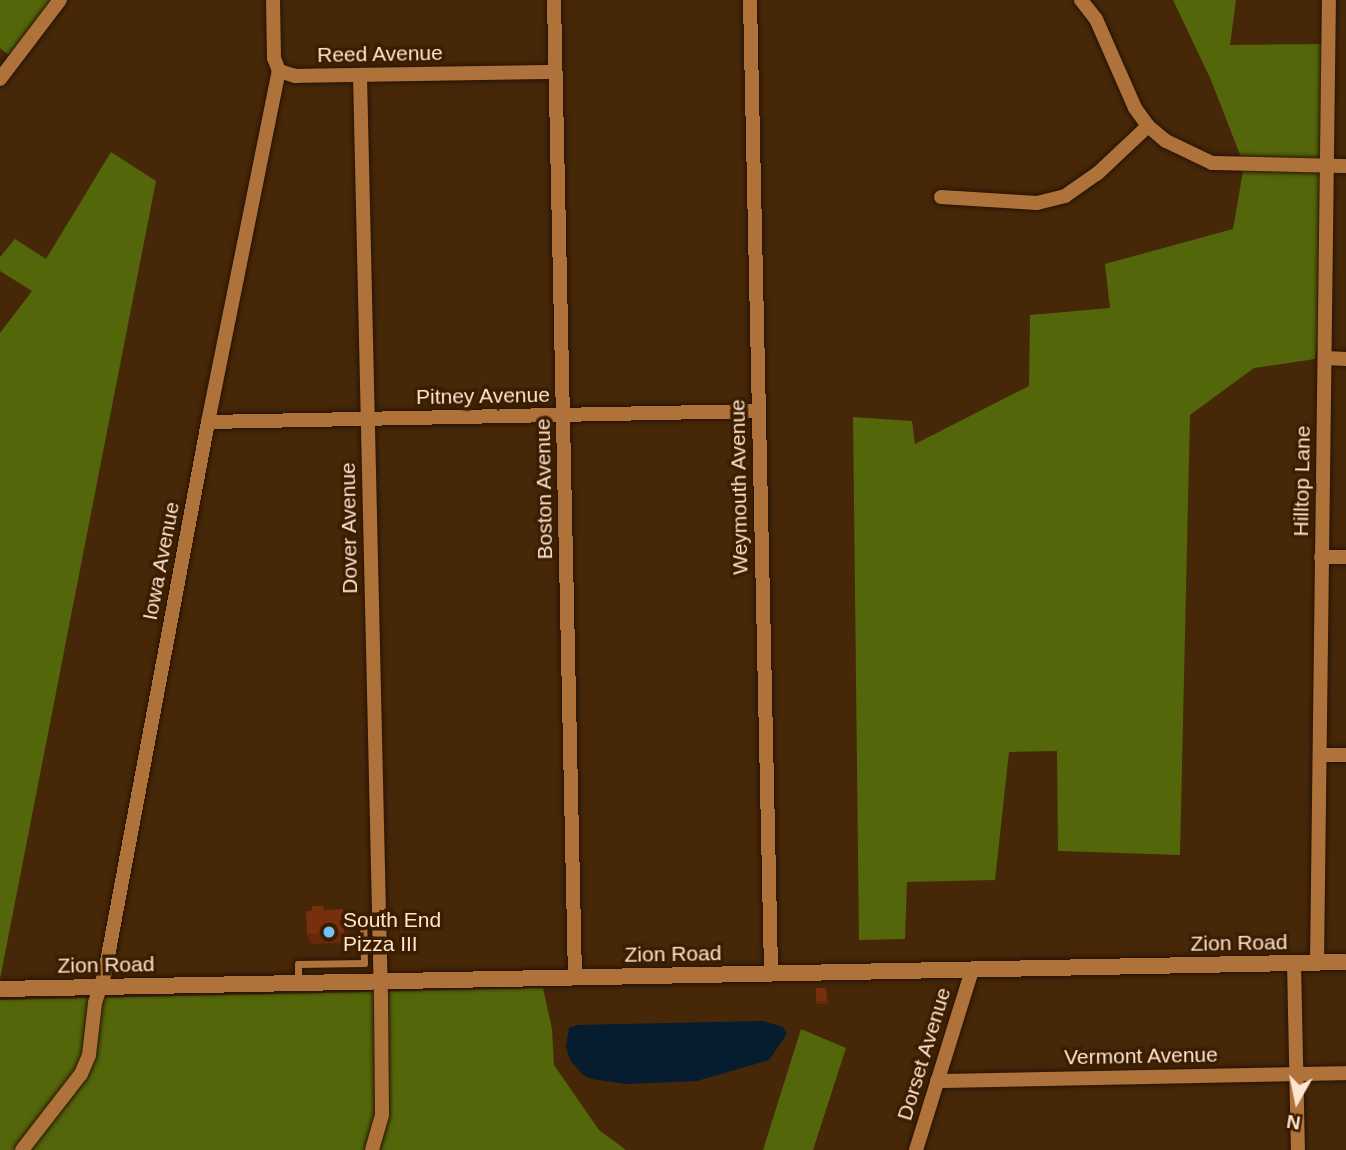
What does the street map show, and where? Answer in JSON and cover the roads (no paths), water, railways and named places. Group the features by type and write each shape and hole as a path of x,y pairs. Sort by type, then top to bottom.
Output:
{"street":[{"path":"0,79 60,0"},
{"path":"272,0 274,58 279,71"},
{"name":"Boston Avenue","path":"554,0 575,977"},
{"name":"Weymouth Avenue","path":"750,0 771,973"},
{"path":"1081,0 1096,19 1129,98 1148,126 1182,152 1212,163 1346,166"},
{"name":"Hilltop Lane","path":"1317,962 1329,0"},
{"name":"Reed Avenue","path":"279,71 295,76 555,72"},
{"name":"Iowa Avenue","path":"22,1150 86,1064 208,422 279,71"},
{"name":"Dover Avenue","path":"360,75 382,1115 372,1150"},
{"path":"941,197 1037,203 1065,196 1097,174 1148,126"},
{"path":"1325,358 1346,359"},
{"name":"Pitney Avenue","path":"208,422 758,411"},
{"path":"1321,557 1346,557"},
{"path":"1320,755 1346,755"},
{"name":"Zion Road","path":"0,989 1346,962"},
{"path":"1294,963 1298,1150"},
{"name":"Dorset Avenue","path":"916,1150 972,970"},
{"name":"Vermont Avenue","path":"937,1081 1346,1073"}],"lane":[{"path":"298,982 298,964 364,963 363,924 379,924"},
{"path":"357,963 358,981"}],"water":[{"path":"763,1021 783,1027 787,1034 769,1060 697,1081 627,1084 591,1079 583,1075 570,1060 566,1047 569,1028 577,1025"}],"place":[{"name":"South End Pizza III","path":"329,932"}]}
